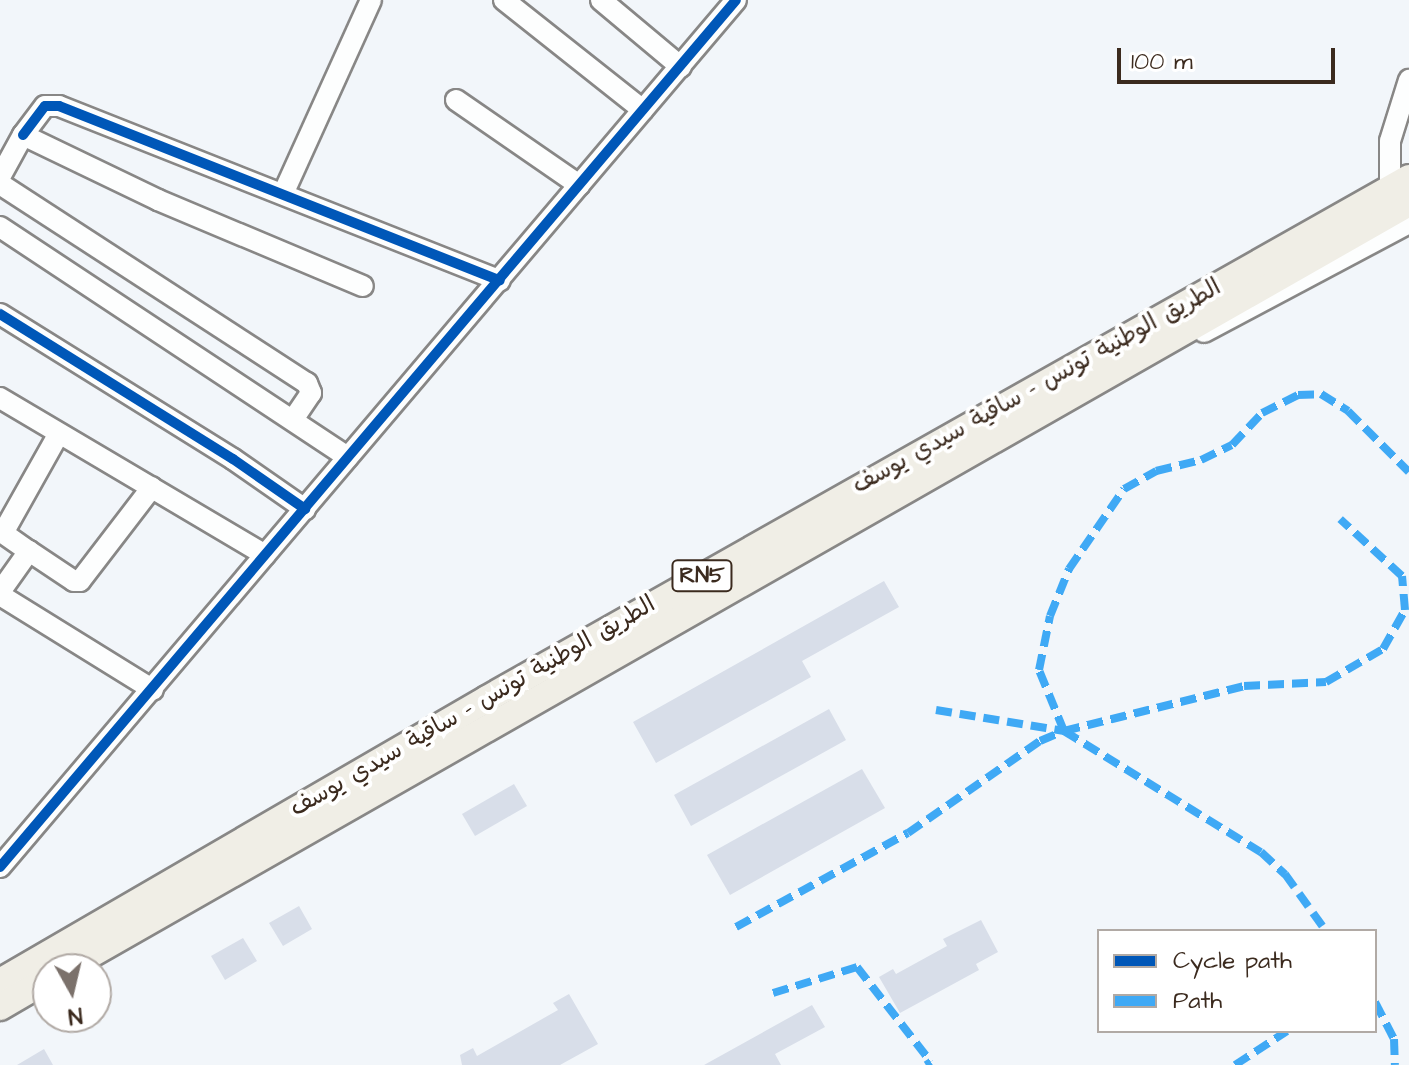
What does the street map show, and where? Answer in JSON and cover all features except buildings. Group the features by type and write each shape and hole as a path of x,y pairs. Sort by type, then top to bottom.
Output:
{"main road":[{"name":"الطريق الوطنية تونس - ساقية سيدي يوسف","path":"93,953 1161,343 1403,190"},
{"name":"الطريق الوطنية تونس - ساقية سيدي يوسف","path":"0,982 460,714 1403,190"},
{"path":"0,1007 32,988"}],"street":[{"path":"283,194 371,0"},
{"path":"504,0 643,110"},
{"path":"601,0 681,67"},
{"path":"0,867 681,67 730,2"},
{"path":"1403,190 1390,141 1409,80"},
{"path":"456,100 579,185"},
{"path":"0,177 13,141 45,106 59,106 500,281"},
{"path":"13,141 363,286"},
{"path":"0,184 307,383 311,393 293,420"},
{"path":"1161,343 1217,326 1409,223"},
{"path":"0,227 348,457"},
{"path":"0,314 233,459 305,509"},
{"path":"0,398 265,555"},
{"path":"58,435 2,532 74,581 80,581 152,487"},
{"path":"29,551 0,594 153,690"}],"marked path":[{"path":"1064,731 1039,670 1050,616 1069,569 1124,489 1156,471 1201,460 1232,445 1262,413 1298,395 1321,394 1348,411 1409,472"},
{"path":"736,927 908,833 1040,741 1064,731 1244,686 1326,682 1383,649 1405,610 1402,576 1340,519"},
{"path":"936,710 1064,731 1261,852 1285,874 1325,929"},
{"path":"773,993 857,967 931,1062 926,1065"},
{"path":"1377,1006 1394,1039 1395,1065"},
{"path":"1235,1065 1284,1033"}],"cycle path":[{"path":"0,867 736,0"},
{"path":"23,135 45,106 59,106 500,281"},
{"path":"0,314 233,459 305,509"}]}
